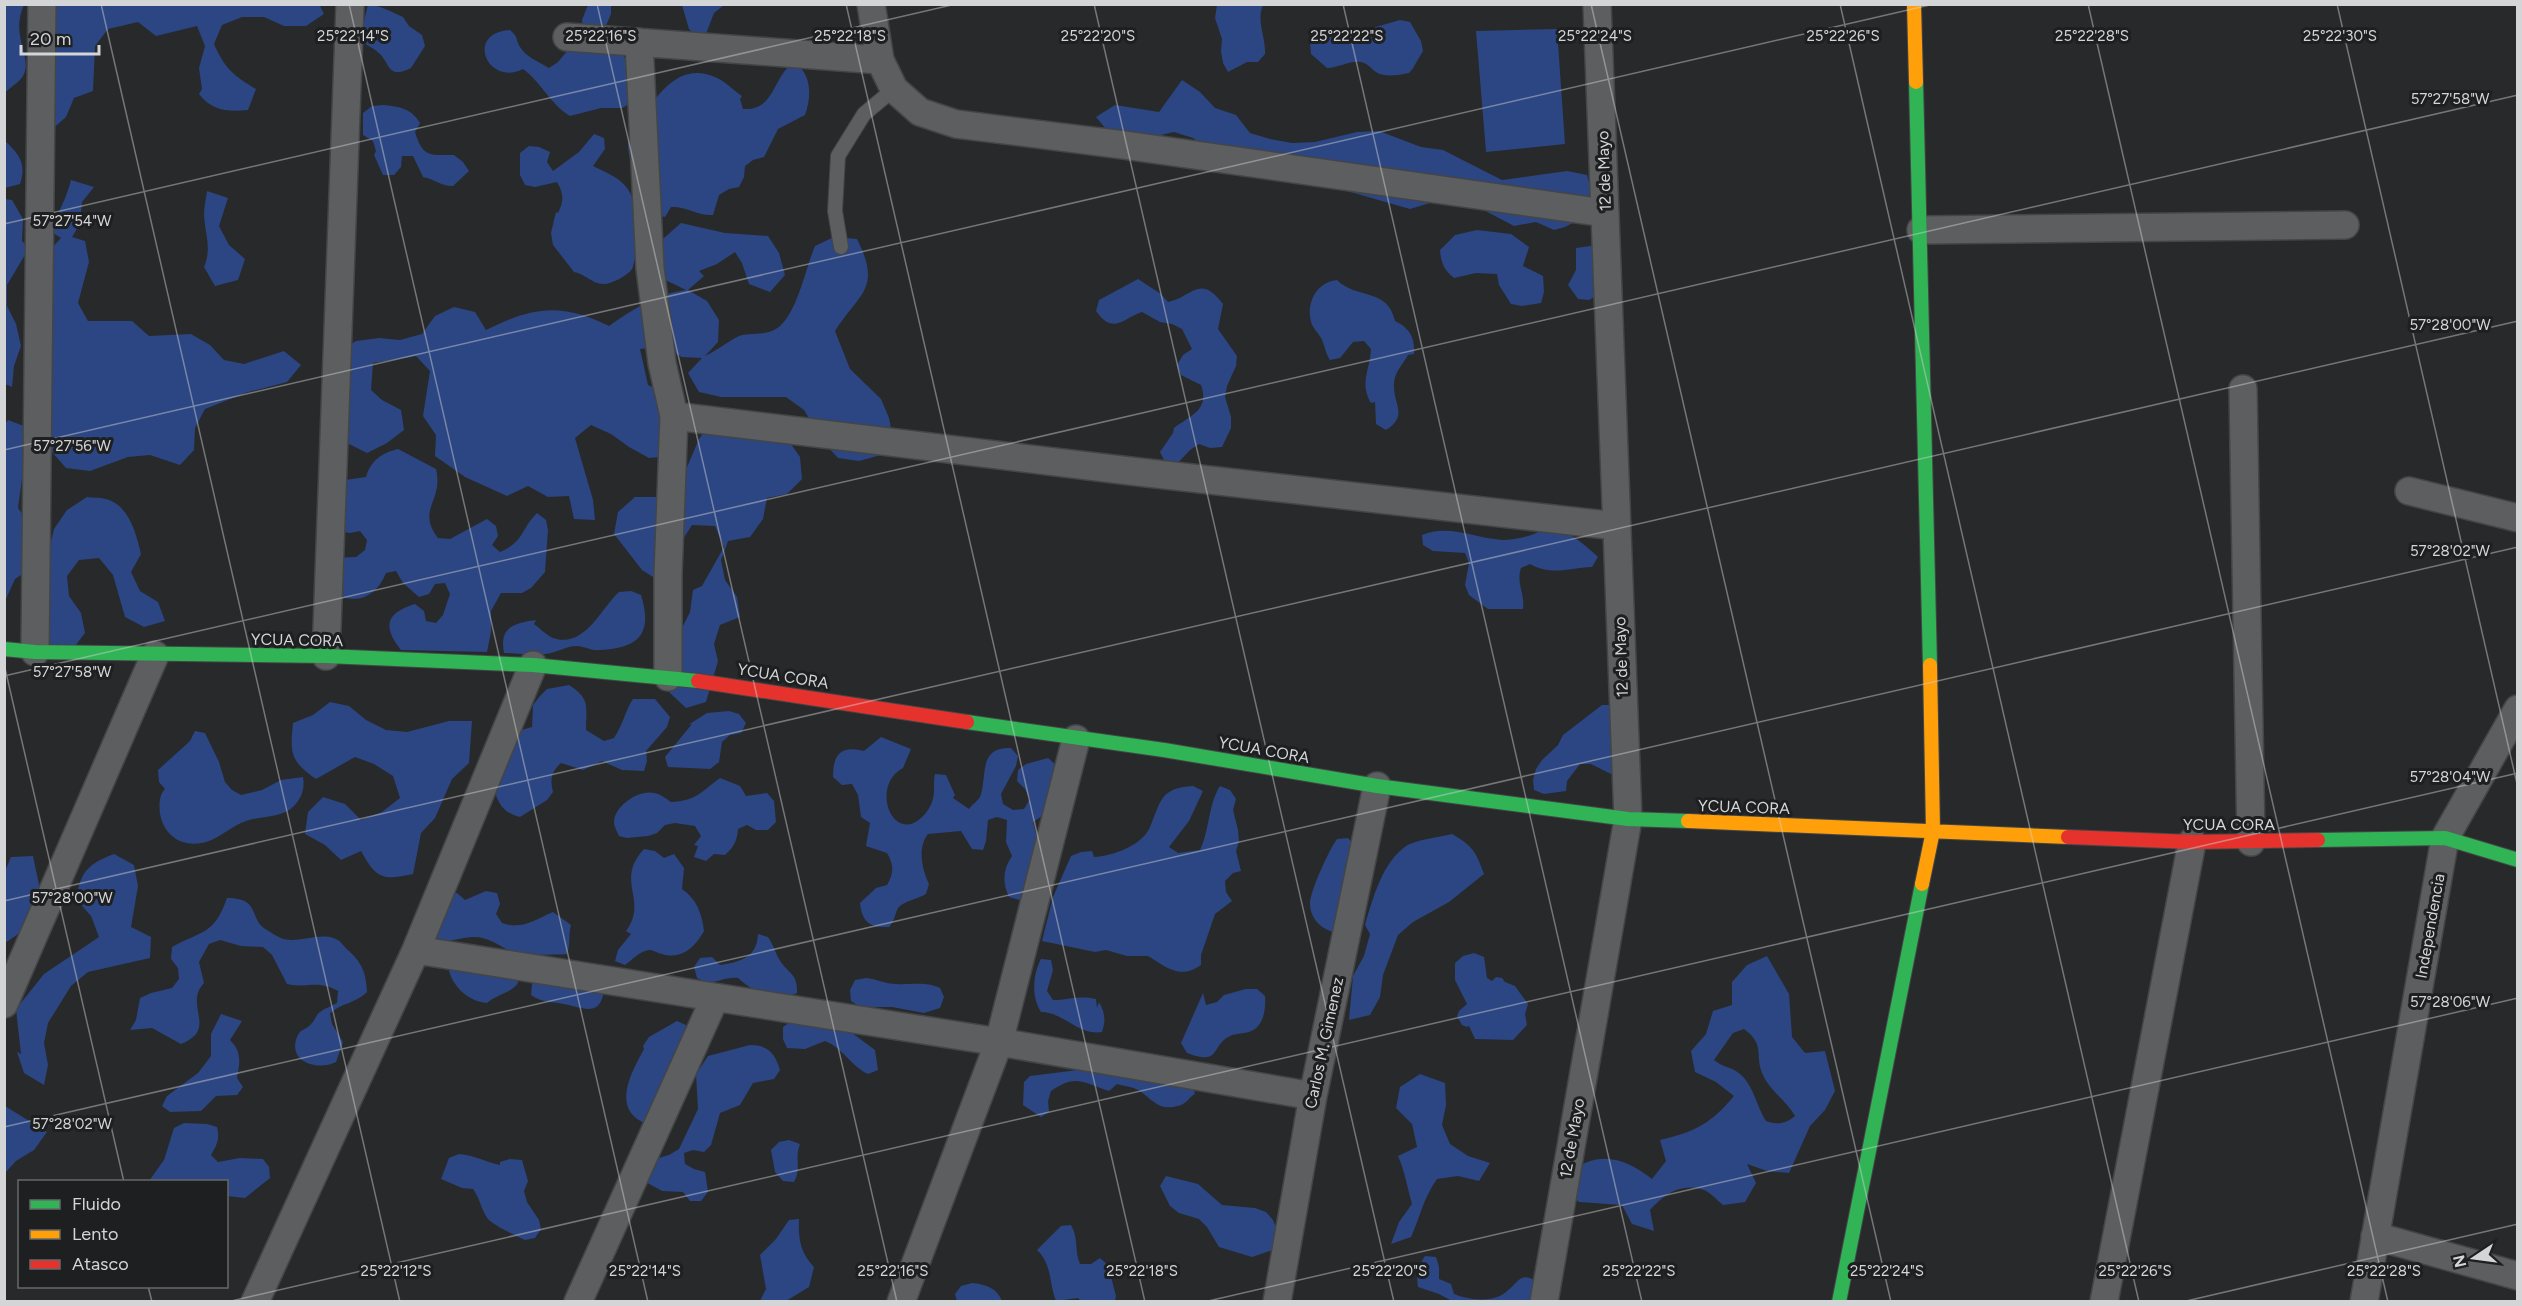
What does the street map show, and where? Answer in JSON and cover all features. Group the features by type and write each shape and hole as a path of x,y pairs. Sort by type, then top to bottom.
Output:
{"street":[{"path":"35,652 42,4"},
{"path":"326,656 350,4"},
{"path":"871,4 880,60 894,89 920,112 956,124 1124,145 1605,213"},
{"name":"12 de Mayo","path":"1544,1302 1628,819 1598,4"},
{"path":"1839,1302 1933,831 1921,230 1914,4"},
{"path":"567,37 880,60"},
{"path":"639,42 650,268 662,363 674,416 668,575 668,677"},
{"path":"1921,230 2345,225"},
{"path":"2243,389 2251,842"},
{"path":"674,416 1118,470 1616,526"},
{"path":"2409,491 2517,518"},
{"name":"YCUA CORA","path":"4,649 155,656 326,656 533,664 722,682 1076,740 1164,750 1377,786 1628,819 2192,842 2445,838 2517,860"},
{"path":"4,1004 155,656"},
{"path":"255,1302 416,950 533,664"},
{"name":"Independencia","path":"2364,1302 2445,838 2517,709"},
{"path":"901,1302 999,1042 1076,740"},
{"name":"Carlos M. Gimenez","path":"1277,1302 1313,1096 1377,786"},
{"path":"2104,1302 2192,842"},
{"path":"416,950 999,1042 1313,1096"},
{"path":"578,1302 715,998"},
{"path":"2375,1236 2517,1276"}],"lane":[{"path":"841,247 835,211 838,156 864,114 894,89"}],"shaded area":[{"path":"319,4 324,14 306,26 284,26 264,17 242,17 222,25 214,44 218,53 231,71 256,89 248,110 221,109 209,104 199,94 202,89 199,68 205,46 197,26 156,36 138,22 108,29 95,46 93,91 74,98 66,117 50,131 52,25 56,5"},
{"path":"4,5 24,5 19,26 26,67 21,79 7,91 4,91"},
{"path":"368,5 382,7 403,17 409,26 422,35 425,46 411,68 394,72 378,52 359,40"},
{"path":"588,5 611,5 611,14 603,33 583,31 582,20"},
{"path":"682,5 724,5 714,13 706,34 696,37 689,29"},
{"path":"1217,5 1263,5 1260,17 1265,54 1258,62 1247,62 1228,72 1223,63 1222,39 1215,18"},
{"path":"1400,20 1410,22 1421,41 1423,51 1409,73 1384,75 1365,63 1356,62 1327,68 1311,54 1310,42 1315,33 1336,28 1358,32"},
{"path":"1557,29 1565,144 1486,152 1476,31"},
{"path":"510,30 526,54 549,68 558,62 572,45 622,54 628,62 631,103 622,108 601,108 570,116 557,106 523,69 511,73 500,71 491,65 486,57 485,48 488,40 496,33"},
{"path":"798,65 806,76 809,89 805,115 778,129 764,157 753,160 745,166 744,177 739,187 729,189 719,195 713,215 671,207 665,217 655,215 635,172 628,146 634,129 665,88 683,76 692,73 703,74 719,79 742,96 740,99 743,109 753,108 766,101 788,67"},
{"path":"1182,80 1200,92 1215,108 1236,115 1250,133 1270,139 1292,143 1315,142 1357,132 1379,131 1421,147 1443,150 1502,180 1567,171 1587,175 1593,197 1584,217 1565,227 1554,230 1536,222 1514,226 1474,205 1453,202 1430,203 1410,209 1211,152 1193,138 1174,132 1152,137 1110,134 1096,117 1115,105 1159,112"},
{"path":"383,105 404,109 413,114 420,123 415,132 421,147 433,155 454,155 469,171 453,186 445,185 423,177 413,156 402,156 401,167 394,175 383,175 374,155 376,151 373,141 363,135 363,113 372,106"},
{"path":"594,134 604,138 605,149 593,166 624,184 638,209 636,249 632,269 619,279 603,284 574,272 553,245 551,233 556,212 558,213 562,201 561,190 557,182 535,187 525,185 520,175 520,153 529,146 550,152 547,162 553,171 579,152"},
{"path":"4,140 18,155 23,170 20,184 5,188"},
{"path":"71,180 94,187 82,202 80,224 72,237 85,241 89,262 78,303 88,321 132,321 149,336 191,334 210,345 224,360 244,364 284,351 301,365 287,382 245,393 205,409 195,428 194,450 180,465 150,455 128,457 90,471 66,468 52,452 47,431 49,251 61,238 50,231"},
{"path":"207,191 228,198 219,226 229,245 245,259 238,280 215,286 204,267 208,247 204,215"},
{"path":"5,199 12,200 23,219 22,241 29,248 7,285 7,306 16,324 21,346 14,366 12,387 5,384"},
{"path":"681,223 725,233 768,236 779,253 785,275 770,292 749,284 742,263 735,252 717,264 699,271 704,276 688,290 707,301 719,320 718,342 705,356 741,335 775,330 792,310 815,246 834,237 857,239 868,269 868,280 860,298 835,331 850,369 881,399 889,418 893,438 881,455 859,461 838,458 823,442 804,410 786,397 721,397 699,392 688,373 702,358 682,357 663,347 640,349 648,385 687,403 690,423 685,443 669,456 649,458 611,434 591,425 575,438 593,500 595,520 574,519 569,496 548,497 528,486 507,496 465,477 435,456 436,435 423,416 430,371 416,356 373,363 371,390 382,400 401,410 404,430 387,443 367,453 347,443 337,353 356,341 379,338 400,340 422,334 435,316 454,307 475,312 486,330 518,316 547,310 576,313 609,326 646,303 686,290 653,274 648,252"},
{"path":"1477,230 1511,234 1529,247 1523,266 1543,276 1544,292 1541,303 1522,306 1511,304 1499,285 1497,274 1476,273 1454,278 1445,269 1440,250 1455,235"},
{"path":"1597,245 1598,295 1589,300 1578,299 1568,285 1576,270 1576,248"},
{"path":"1138,279 1161,294 1168,302 1202,288 1215,295 1223,304 1218,329 1237,356 1236,366 1225,397 1231,417 1231,428 1222,447 1210,448 1199,444 1175,466 1165,462 1160,452 1174,428 1192,416 1203,401 1201,385 1181,375 1177,365 1183,355 1192,349 1182,329 1160,322 1142,312 1113,324 1102,318 1096,311 1099,300"},
{"path":"1337,280 1353,290 1378,298 1385,303 1391,310 1395,321 1408,330 1414,343 1414,354 1408,355 1394,380 1398,414 1393,425 1386,430 1376,424 1375,402 1371,403 1366,389 1371,349 1364,341 1353,342 1340,358 1330,360 1311,322 1310,307 1315,294 1324,285"},
{"path":"8,420 29,428 18,508 30,525 33,567 15,579 5,601 4,425"},
{"path":"712,421 788,440 800,457 802,479 787,494 767,498 763,519 750,537 728,541 721,560 725,580 737,597 740,617 720,625 714,644 718,661 706,702 686,708 669,692 680,632 690,612 693,590 702,586 724,547 715,526 692,525 661,582 642,570 614,534 618,512 635,497 658,497 682,479 699,439"},
{"path":"398,449 436,469 437,489 430,519 438,538 450,539 487,519 496,526 498,536 492,545 500,552 514,544 537,513 546,520 548,530 545,572 531,588 522,593 501,593 491,611 491,632 487,652 401,650 395,642 389,627 390,621 393,616 405,608 415,604 424,611 426,621 436,623 443,615 450,594 445,583 435,584 429,594 419,597 403,583 396,571 386,573 377,588 365,597 351,599 334,594 334,558 356,557 365,550 367,540 360,531 350,533 338,531 345,480 366,477 378,458"},
{"path":"87,497 104,498 114,502 126,514 134,529 141,554 131,572 140,591 158,602 165,621 144,627 125,617 113,575 99,558 79,560 67,576 69,596 81,613 85,633 72,650 50,646 43,614 44,571 54,529 67,510"},
{"path":"1543,530 1563,531 1581,542 1598,557 1592,567 1546,570 1530,564 1521,568 1519,579 1523,609 1488,609 1469,595 1465,585 1469,563 1465,553 1433,551 1423,545 1422,535 1452,531 1507,540"},
{"path":"631,591 641,595 645,620 644,629 633,642 613,649 593,650 577,646 541,655 504,653 504,637 506,632 515,625 536,620 534,624 553,638 564,640 574,638 591,625 619,592"},
{"path":"569,685 581,695 586,704 586,730 604,741 614,738 633,699 655,699 670,717 667,727 646,751 647,761 644,771 622,770 602,761 583,770 561,763 553,773 553,792 547,800 520,817 509,813 497,798 493,787 511,733 532,727 533,705 547,689"},
{"path":"330,702 349,706 366,720 386,730 407,732 449,721 472,721 469,763 452,779 435,818 421,833 413,874 394,877 381,875 371,867 361,851 341,860 325,845 305,834 308,812 323,797 345,804 361,820 382,812 400,798 393,776 374,764 355,757 316,779 301,767 292,749 293,723 313,715"},
{"path":"1602,705 1613,705 1621,769 1611,774 1591,764 1580,764 1567,781 1566,791 1544,794 1534,790 1533,780 1542,760 1558,745 1563,735"},
{"path":"729,711 739,714 746,723 741,733 730,735 722,742 719,762 710,769 668,767 665,757 692,724 688,725 707,713"},
{"path":"195,731 205,733 219,762 225,782 232,790 241,795 262,790 281,780 303,777 303,788 299,800 284,813 246,821 209,841 192,844 178,840 167,830 160,814 160,800 165,789 159,782 158,770 190,741"},
{"path":"881,737 911,749 903,768 893,776 888,787 889,809 901,824 911,824 927,812 933,798 935,774 946,775 955,795 953,798 969,809 980,796 989,757 1001,749 1011,748 1018,756 1016,766 1001,794 1003,804 1013,810 1024,809 1030,799 1025,789 1017,781 1018,770 1026,764 1048,758 1056,765 1042,816 1033,822 1038,842 1029,894 1020,900 1009,897 1004,881 1005,871 1012,856 1006,842 1007,820 997,817 988,820 983,850 972,849 961,831 928,834 922,852 924,872 929,884 926,894 898,908 889,927 872,925 865,920 860,903 876,888 887,885 892,873 892,865 887,853 866,846 870,823 861,817 858,795 852,784 842,785 833,777 833,769 840,753 849,749 864,751"},
{"path":"720,778 740,786 746,796 767,793 774,801 776,822 768,830 756,830 747,825 738,829 734,843 725,855 714,854 706,861 694,857 698,846 694,845 701,836 695,826 675,823 665,825 657,833 648,836 627,838 619,836 614,824 615,816 628,800 648,792 659,794 671,802 687,800 698,795"},
{"path":"1193,786 1203,791 1189,821 1169,847 1178,853 1200,850 1213,801 1220,786 1230,790 1236,799 1233,810 1239,841 1236,851 1241,871 1233,873 1225,881 1226,892 1232,901 1215,914 1201,955 1201,965 1180,972 1167,968 1148,956 1127,956 1106,950 1095,952 1042,941 1053,897 1071,856 1092,851 1094,857 1101,856 1134,845 1146,834 1160,803 1168,793 1182,787"},
{"path":"1452,834 1473,850 1484,874 1449,902 1413,922 1398,935 1383,975 1380,997 1370,1015 1349,1020 1353,976 1364,956 1370,934 1365,925 1385,871 1406,846 1421,840"},
{"path":"1348,838 1355,846 1338,933 1328,930 1316,920 1310,905 1320,872 1337,839"},
{"path":"644,849 655,851 664,858 674,854 684,868 682,889 698,907 704,931 692,947 682,954 660,954 649,950 639,954 625,965 615,961 618,950 631,934 626,931 634,910 632,871"},
{"path":"114,854 134,865 138,886 131,927 151,937 150,958 88,972 71,986 48,1023 44,1043 48,1065 44,1085 24,1073 17,1052 21,1054 16,1009 44,974 99,937 91,916 76,899 80,882 87,870 98,861"},
{"path":"33,856 42,899 37,921 5,943 5,871 11,857"},
{"path":"486,891 497,893 500,904 496,914 502,923 522,925 553,912 571,925 567,954 519,954 490,940 478,937 446,941 430,940 445,894 457,893 465,900"},
{"path":"227,898 238,899 250,905 261,926 280,938 297,940 330,937 340,941 358,960 365,975 367,992 330,1013 332,1024 343,1042 336,1062 321,1066 306,1063 296,1053 295,1046 300,1032 310,1026 320,1012 337,1003 338,991 318,985 287,984 272,955 263,947 241,946 220,940 209,944 199,962 204,983 197,1000 198,1031 192,1038 181,1044 152,1028 130,1030 136,1020 140,998 172,988 179,979 178,968 171,959 172,947 200,934 212,925"},
{"path":"758,934 768,937 782,964 794,977 797,993 774,997 758,992 738,978 709,982 697,978 694,967 700,958 712,957 720,965 741,960 755,948"},
{"path":"1474,953 1484,957 1487,978 1492,981 1496,977 1502,978 1505,982 1515,986 1528,1004 1525,1014 1527,1025 1513,1040 1475,1039 1469,1026 1462,1025 1457,1016 1467,1004 1455,980 1455,963 1463,956"},
{"path":"1767,956 1789,994 1792,1037 1805,1053 1825,1051 1835,1091 1825,1110 1810,1126 1789,1173 1767,1171 1747,1164 1756,1183 1745,1202 1723,1205 1707,1191 1696,1188 1674,1191 1650,1210 1654,1231 1632,1224 1622,1205 1579,1202 1562,1188 1574,1169 1596,1160 1616,1160 1634,1167 1652,1179 1666,1161 1660,1140 1701,1126 1718,1114 1734,1096 1716,1082 1695,1072 1691,1051 1706,1034 1713,1011 1732,1005 1732,982 1747,965","holes":["1744,1029 1757,1045 1766,1081 1795,1116 1788,1121 1778,1123 1766,1121 1745,1079 1714,1060 1733,1033"]},
{"path":"1041,959 1051,960 1053,970 1047,991 1053,1000 1096,999 1097,1008 1099,1002 1104,1013 1102,1032 1086,1031 1057,1016 1041,1012 1034,993 1034,985"},
{"path":"448,964 517,979 518,983 487,1003 480,1002 461,991 452,978"},
{"path":"533,974 604,989 602,998 595,1008 590,1009 539,999 531,995"},
{"path":"866,978 892,984 934,986 940,988 944,997 940,1008 924,1013 892,1007 860,1007 851,1001 850,990 855,980"},
{"path":"1246,989 1257,989 1265,996 1264,1012 1258,1026 1249,1032 1230,1036 1211,1056 1187,1053 1181,1043 1203,993 1206,1005 1217,1002 1224,995"},
{"path":"221,1014 242,1021 230,1040 238,1053 237,1078 243,1087 237,1095 216,1096 201,1111 170,1112 162,1106 167,1096 198,1073 211,1056 211,1034"},
{"path":"677,1021 688,1026 647,1124 636,1118 629,1110 626,1100 629,1080 649,1037"},
{"path":"792,1021 848,1030 875,1050 878,1070 868,1074 862,1071 837,1048 825,1041 805,1049 787,1048 783,1039 783,1027"},
{"path":"750,1045 770,1051 780,1070 774,1079 753,1083 740,1105 720,1113 711,1145 704,1152 693,1150 684,1153 685,1164 705,1172 708,1192 701,1201 690,1201 683,1192 662,1191 642,1180 648,1161 669,1155 679,1149 698,1109 696,1074 708,1056"},
{"path":"1094,1068 1192,1083 1195,1094 1183,1104 1163,1107 1132,1088 1117,1084 1109,1091 1074,1081 1067,1082 1051,1091 1048,1101 1049,1112 1041,1117 1023,1105 1024,1082 1030,1076"},
{"path":"1420,1074 1445,1083 1446,1105 1442,1125 1450,1144 1468,1156 1490,1163 1479,1181 1458,1176 1437,1179 1425,1200 1411,1237 1391,1244 1399,1222 1412,1204 1398,1156 1417,1147 1412,1124 1396,1108 1400,1087"},
{"path":"5,1106 47,1132 34,1150 16,1161 5,1173"},
{"path":"184,1123 217,1127 217,1142 211,1155 218,1162 240,1158 263,1159 269,1167 270,1178 245,1198 228,1196 228,1180 150,1180 164,1160 174,1128"},
{"path":"789,1140 800,1144 794,1182 783,1181 775,1172 771,1150 779,1142"},
{"path":"459,1154 500,1165 500,1162 510,1159 522,1160 528,1181 524,1191 527,1202 539,1220 541,1229 535,1238 525,1240 495,1224 488,1219 473,1189 462,1188 441,1179 449,1158"},
{"path":"1166,1176 1198,1184 1222,1205 1255,1208 1266,1212 1273,1220 1277,1230 1273,1250 1252,1257 1219,1247 1207,1227 1199,1219 1179,1213 1170,1206 1160,1186"},
{"path":"799,1219 801,1244 809,1262 814,1267 809,1287 786,1301 760,1301 766,1289 760,1255 776,1239 789,1220"},
{"path":"1071,1225 1080,1264 1091,1264 1100,1258 1108,1265 1116,1296 1115,1301 1081,1301 1078,1298 1056,1301 1048,1268 1037,1250 1061,1226"},
{"path":"1425,1256 1436,1257 1439,1279 1451,1284 1454,1294 1466,1298 1494,1298 1525,1277 1541,1285 1532,1301 1452,1301 1418,1287 1418,1270"},
{"path":"972,1283 990,1288 1002,1301 957,1301 955,1294 961,1286"}],"traffic: fast":[{"path":"1916,82 1930,665"},
{"path":"4,649 35,652 326,656 533,665 698,681"},
{"path":"967,722 1164,750 1377,786 1628,819 1688,821"},
{"path":"2318,840 2445,838 2518,860"},
{"path":"1839,1302 1922,884"}],"traffic: slow":[{"path":"1914,4 1916,82"},
{"path":"1922,884 1933,831 1930,665"},
{"path":"1688,821 2068,837"}],"traffic: jam":[{"path":"698,681 967,722"},
{"path":"2068,837 2192,842 2318,840"}]}
